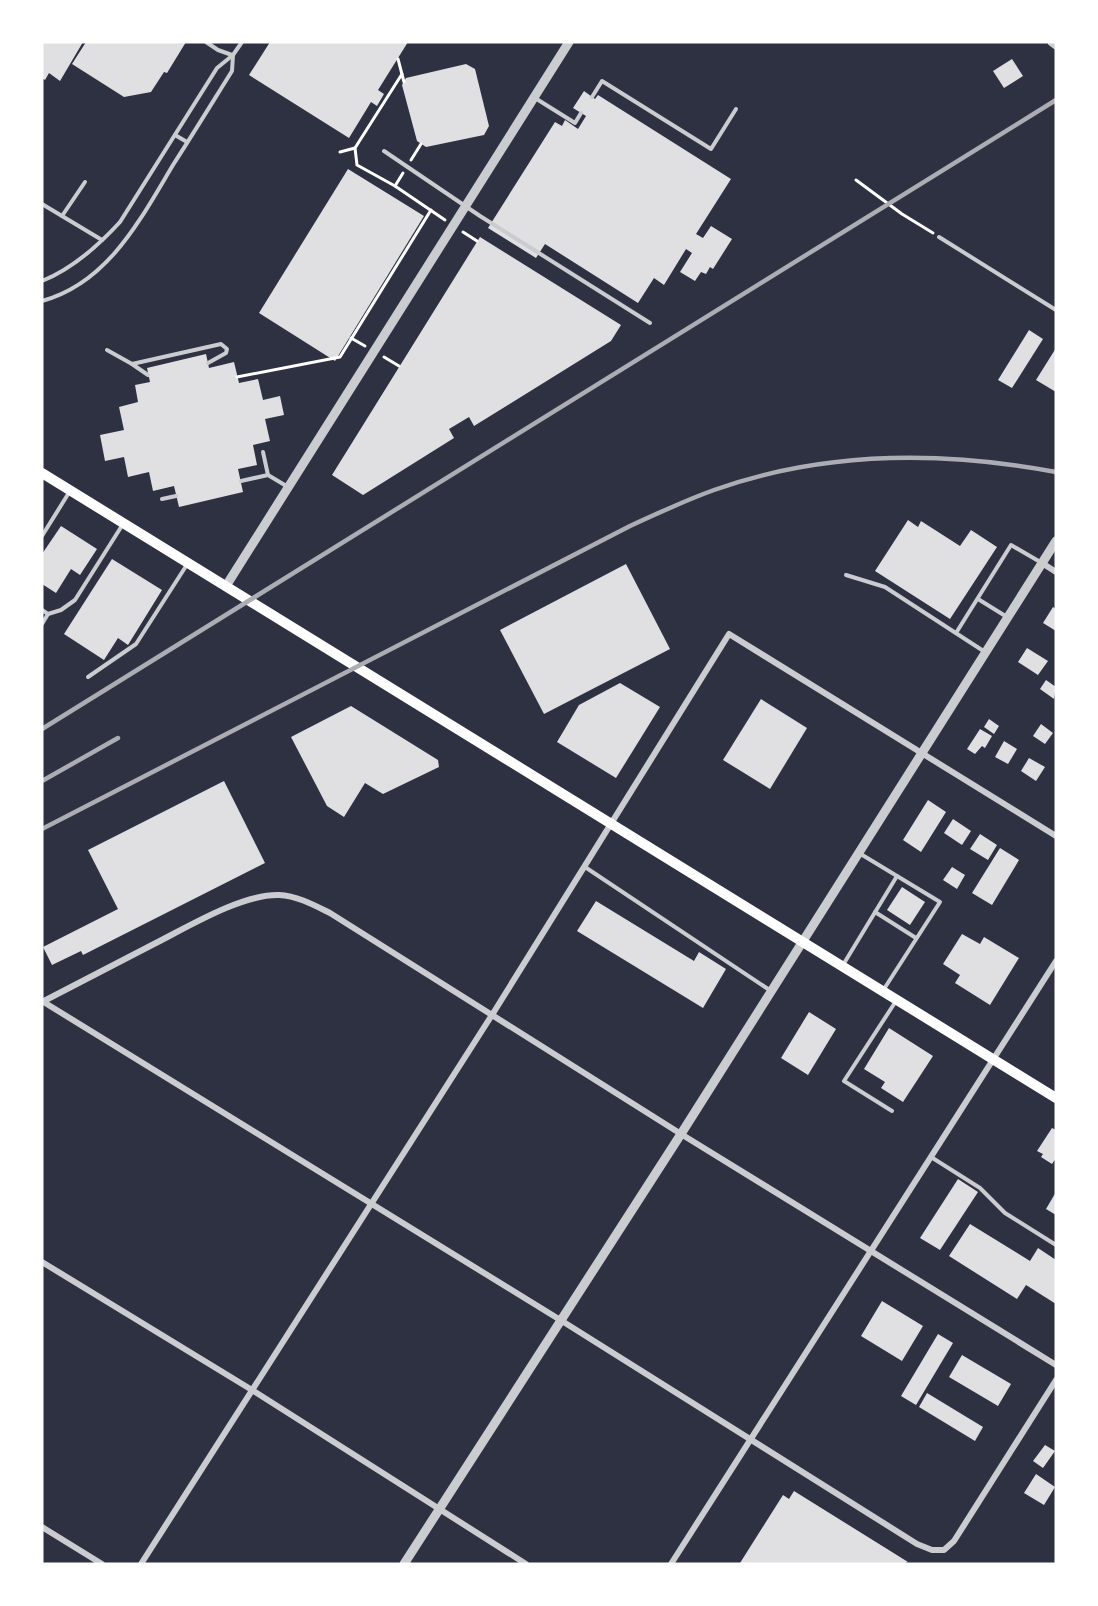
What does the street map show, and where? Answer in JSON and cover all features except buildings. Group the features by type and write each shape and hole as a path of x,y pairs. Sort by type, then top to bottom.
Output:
{"main road":[{"path":"42,473 1056,1098"}],"street":[{"path":"226,586 569,42"},
{"path":"1052,42 1056,45"},
{"path":"404,1564 562,1321 1056,541"},
{"path":"1042,563 1056,572"},
{"path":"141,1564 370,1203 492,1016 729,634 1056,836"},
{"path":"42,1001 201,919 233,905 279,895 304,900 330,913 681,1134 1056,1365"},
{"path":"671,1564 1056,961"},
{"path":"42,1001 562,1321 917,1544 932,1550 944,1550 954,1541 1056,1380"},
{"path":"42,1262 252,1390 526,1564"},
{"path":"42,1527 102,1564"}],"lane":[{"path":"206,42 218,50 233,55"},
{"path":"42,280 65,270 120,222 217,68 233,55 242,42"},
{"path":"42,302 74,288 98,270 134,230 232,71 233,55"},
{"path":"592,97 602,81 711,149 736,109"},
{"path":"534,98 575,123 581,113"},
{"path":"175,135 187,142"},
{"path":"384,151 480,216 650,323"},
{"path":"63,216 85,182"},
{"path":"42,204 102,240"},
{"path":"939,237 1056,310"},
{"path":"132,364 221,344 227,349 226,353 208,363"},
{"path":"107,350 148,375"},
{"path":"262,452 268,475"},
{"path":"241,481 268,475 289,487"},
{"path":"42,536 71,490"},
{"path":"162,499 176,496"},
{"path":"42,624 48,614 61,610 75,600 124,523"},
{"path":"956,633 1011,545 1042,563"},
{"path":"88,677 136,644 188,563"},
{"path":"846,575 885,587 985,652"},
{"path":"977,599 1007,618"},
{"path":"42,610 48,614"},
{"path":"859,852 940,902 882,992"},
{"path":"585,867 772,991"},
{"path":"842,967 897,876"},
{"path":"875,912 916,938"},
{"path":"892,1111 844,1082 896,1000"},
{"path":"931,1157 980,1188 1005,1213 1056,1245"}],"path":[{"path":"398,59 404,82"},
{"path":"402,74 355,148 357,165 395,186 449,223"},
{"path":"340,152 355,148"},
{"path":"856,180 902,214 939,237"},
{"path":"237,377 340,357 431,210"},
{"path":"458,229 477,241"}],"railway":[{"path":"42,729 1056,100"},
{"path":"42,829 630,526 714,490 756,477 798,468 884,458 970,460 1056,472"},
{"path":"42,781 118,738"}]}
